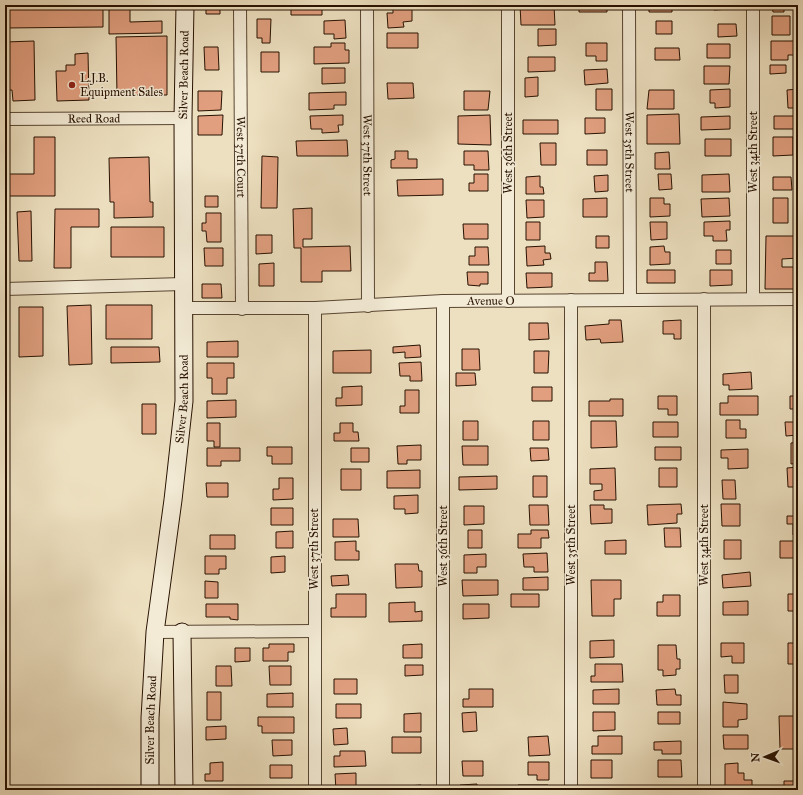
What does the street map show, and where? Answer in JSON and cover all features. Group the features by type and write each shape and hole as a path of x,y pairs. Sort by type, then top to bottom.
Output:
{"street":[{"name":"Silver Beach Road","path":"150,790 150,718 155,632 173,500 184,401 183,118 185,5"},
{"name":"West 37th Court","path":"240,5 242,309"},
{"name":"West 37th Street","path":"366,5 368,306"},
{"name":"West 36th Street","path":"508,5 508,301"},
{"name":"West 35th Street","path":"629,5 630,300"},
{"name":"West 34th Street","path":"753,5 753,299"},
{"name":"Reed Road","path":"5,119 183,118"},
{"path":"5,288 183,284"},
{"name":"West 34th Street","path":"704,299 704,790"},
{"name":"Avenue O","path":"184,308 315,308 443,302 571,300 798,299"},
{"name":"West 35th Street","path":"570,790 571,300"},
{"name":"West 36th Street","path":"443,302 443,790"},
{"name":"West 37th Street","path":"315,308 315,790"},
{"path":"155,632 314,630"},
{"path":"182,632 184,790"}],"building":[{"path":"5,5 103,5 103,27 5,28"},
{"path":"122,5 130,5 130,22 162,21 162,33 109,34 109,10"},
{"path":"206,5 220,5 220,14 206,14"},
{"path":"291,5 322,5 322,15 291,15"},
{"path":"520,5 554,5 555,25 521,25"},
{"path":"579,5 607,5 607,12 579,12"},
{"path":"649,5 672,5 672,12 649,12"},
{"path":"714,5 730,5 730,9 714,10"},
{"path":"772,5 794,5 794,7 784,7 784,12 773,12"},
{"path":"412,6 412,21 403,22 404,27 388,28 387,13 393,13 393,7"},
{"path":"772,16 790,16 790,35 772,35"},
{"path":"257,19 271,19 270,43 262,43 262,38 257,38"},
{"path":"345,20 346,38 334,39 334,34 324,34 324,21"},
{"path":"656,21 672,21 672,34 656,34"},
{"path":"718,24 736,24 737,36 718,37"},
{"path":"538,29 556,29 556,45 538,46"},
{"path":"387,33 418,33 418,48 387,48"},
{"path":"167,36 167,95 117,95 116,37"},
{"path":"34,41 35,100 13,101 12,90 5,90 5,42"},
{"path":"771,41 798,41 798,55 788,55 788,60 771,60"},
{"path":"331,43 345,43 345,50 349,50 349,63 314,64 314,47 331,47"},
{"path":"586,43 607,43 607,61 596,61 596,56 586,56"},
{"path":"707,44 730,44 730,58 707,58"},
{"path":"204,47 218,47 219,70 205,70"},
{"path":"655,48 679,48 680,60 655,60"},
{"path":"261,52 279,52 279,72 261,72"},
{"name":"L.J.B. Equipment Sales","path":"88,53 89,100 57,101 56,71 66,71 66,65 75,65 75,54"},
{"path":"528,57 555,57 555,71 528,72"},
{"path":"770,65 786,65 786,73 770,74"},
{"path":"704,66 730,66 729,84 704,84"},
{"path":"322,68 345,68 345,83 322,84"},
{"path":"607,69 608,83 585,85 584,70"},
{"path":"538,77 538,96 525,97 525,78"},
{"path":"387,83 413,83 414,98 388,99"},
{"path":"596,89 612,89 612,110 596,110"},
{"path":"730,89 730,107 715,108 715,103 710,103 710,90"},
{"path":"798,89 798,108 788,108 787,90"},
{"path":"649,90 674,90 674,109 647,109"},
{"path":"198,91 222,91 221,110 198,111"},
{"path":"464,91 490,91 488,110 464,110"},
{"path":"346,92 346,105 334,105 334,109 309,110 309,93"},
{"path":"679,114 680,144 647,144 647,115"},
{"path":"223,115 222,135 198,135 198,116"},
{"path":"343,115 343,125 338,125 339,132 322,133 322,129 311,129 310,116"},
{"path":"490,115 491,145 458,144 458,116"},
{"path":"730,116 730,129 701,130 701,117"},
{"path":"774,116 798,116 798,129 774,129"},
{"path":"585,118 605,118 605,133 585,134"},
{"path":"523,120 558,120 558,134 523,134"},
{"path":"34,137 55,137 55,196 5,196 5,174 34,174"},
{"path":"773,137 793,137 793,155 773,156"},
{"path":"705,139 731,139 731,156 705,156"},
{"path":"347,140 348,156 297,156 296,141"},
{"path":"540,143 556,143 556,165 541,165"},
{"path":"587,150 607,150 607,165 587,165"},
{"path":"395,151 408,151 408,159 417,159 417,168 391,168 391,160 395,159"},
{"path":"464,151 488,151 489,170 474,170 474,165 464,165"},
{"path":"669,152 670,169 655,169 655,153"},
{"path":"262,156 278,157 277,208 261,208"},
{"path":"149,157 150,202 153,202 153,217 114,218 114,202 110,202 109,158"},
{"path":"474,174 488,174 488,191 469,191 469,183 474,183"},
{"path":"658,174 671,174 672,189 659,190"},
{"path":"729,174 730,192 702,192 702,175"},
{"path":"608,175 608,191 595,192 594,176"},
{"path":"540,176 540,187 543,187 544,194 526,194 526,177"},
{"path":"773,177 791,177 792,190 773,190"},
{"path":"443,179 443,195 398,196 397,180"},
{"path":"205,196 218,196 218,207 205,207"},
{"path":"607,198 607,217 583,217 583,199"},
{"path":"650,198 664,198 664,204 670,204 670,216 650,217"},
{"path":"729,198 730,216 702,217 701,199"},
{"path":"773,198 788,198 788,223 773,223"},
{"path":"526,200 544,200 544,217 527,218"},
{"path":"312,208 312,239 303,239 303,247 350,246 351,271 322,271 322,282 301,282 301,248 294,248 293,209"},
{"path":"55,209 99,209 99,227 71,227 71,268 54,268"},
{"path":"31,211 32,261 19,261 17,212"},
{"path":"206,213 221,213 221,242 207,242 206,231 202,231 202,223 206,223"},
{"path":"730,221 730,230 726,230 727,241 713,241 713,236 704,236 704,222"},
{"path":"526,222 540,222 540,240 526,240"},
{"path":"650,222 667,222 667,239 651,240"},
{"path":"463,224 488,224 488,239 464,239"},
{"path":"111,227 164,227 164,257 111,257"},
{"path":"256,235 272,235 272,253 256,254"},
{"path":"596,236 609,236 609,248 596,248"},
{"path":"766,236 798,236 798,258 782,259 782,267 798,267 798,289 765,289"},
{"path":"545,246 545,253 550,253 551,259 543,260 544,265 527,266 526,247"},
{"path":"664,246 665,252 670,252 670,264 650,265 650,247"},
{"path":"475,247 488,247 489,265 469,265 469,256 475,256"},
{"path":"204,248 223,248 223,266 205,266"},
{"path":"716,250 731,250 731,264 716,264"},
{"path":"595,262 607,262 608,281 589,281 589,273 595,273"},
{"path":"274,263 274,286 259,286 259,264"},
{"path":"647,270 675,270 675,283 647,283"},
{"path":"710,270 732,270 732,285 710,286"},
{"path":"467,272 488,272 488,284 480,284 480,286 468,285"},
{"path":"526,273 552,273 552,287 527,288"},
{"path":"202,284 221,284 222,298 202,298"},
{"path":"91,305 92,364 69,365 67,306"},
{"path":"106,305 152,305 152,339 106,339"},
{"path":"19,307 43,307 43,356 19,357"},
{"path":"609,320 621,320 623,342 601,343 600,339 586,340 585,326 609,324"},
{"path":"681,320 681,339 674,339 674,334 663,334 663,321"},
{"path":"529,323 548,323 549,339 529,340"},
{"path":"238,341 238,357 207,357 207,342"},
{"path":"420,345 421,357 405,358 405,352 393,353 393,347"},
{"path":"111,347 159,347 160,362 111,363"},
{"path":"462,349 479,349 480,370 462,370"},
{"path":"371,350 371,373 333,373 333,351"},
{"path":"534,351 549,351 548,373 534,373"},
{"path":"421,362 422,381 410,381 410,376 400,376 399,363"},
{"path":"207,363 234,363 234,378 227,378 227,394 212,394 212,378 207,378"},
{"path":"751,372 752,389 729,390 729,385 723,385 723,374"},
{"path":"456,373 475,373 476,385 456,386"},
{"path":"362,386 362,405 336,406 336,398 342,398 342,387"},
{"path":"532,387 552,387 552,401 532,401"},
{"path":"405,390 419,390 419,413 400,413 400,406 405,406"},
{"path":"658,396 677,396 677,415 668,415 668,409 658,409"},
{"path":"728,396 758,396 758,415 720,415 720,403 728,403"},
{"path":"790,396 798,396 798,414 796,414 796,409 790,409"},
{"path":"610,399 623,399 623,416 589,416 589,401 610,401"},
{"path":"236,400 236,417 207,418 207,401"},
{"path":"142,404 156,404 156,434 142,434"},
{"path":"726,420 740,420 740,429 746,429 746,438 726,438"},
{"path":"463,421 478,421 478,440 463,440"},
{"path":"533,421 549,421 549,440 533,440"},
{"path":"591,421 616,421 617,447 591,448"},
{"path":"653,422 678,422 678,437 653,437"},
{"path":"785,422 798,422 798,435 786,436"},
{"path":"207,423 220,423 220,447 214,447 214,441 207,441"},
{"path":"340,423 353,423 353,432 358,432 359,441 334,441 334,433 340,433"},
{"path":"798,442 798,463 791,464 791,443"},
{"path":"421,445 421,460 407,460 407,464 398,464 397,446"},
{"path":"462,446 488,446 488,465 463,465"},
{"path":"267,447 292,447 292,464 272,464 272,456 267,456"},
{"path":"655,447 681,447 681,460 655,460"},
{"path":"207,448 240,448 240,461 221,461 221,466 207,466"},
{"path":"351,448 369,448 369,462 351,462"},
{"path":"530,448 548,448 549,460 531,461"},
{"path":"748,449 748,468 728,469 728,458 721,458 721,450"},
{"path":"798,467 798,487 788,487 787,468"},
{"path":"615,468 616,500 594,500 594,491 602,490 602,484 590,484 590,469"},
{"path":"659,468 677,468 677,487 659,487"},
{"path":"341,469 361,469 361,490 341,490"},
{"path":"420,470 420,488 387,488 387,471"},
{"path":"497,476 497,489 459,490 459,477"},
{"path":"533,476 547,476 547,497 533,497"},
{"path":"279,478 293,478 293,499 273,500 273,489 279,489"},
{"path":"722,480 735,480 736,499 723,499"},
{"path":"206,483 228,483 228,497 207,497"},
{"path":"418,495 418,513 405,514 405,509 394,509 394,496"},
{"path":"681,504 682,514 677,514 677,523 648,525 647,505"},
{"path":"721,504 740,504 740,526 722,526"},
{"path":"529,505 548,505 549,525 530,525"},
{"path":"590,505 604,505 604,509 612,509 612,523 591,524"},
{"path":"464,506 484,506 484,524 464,525"},
{"path":"271,508 293,508 293,525 271,525"},
{"path":"787,516 798,516 798,534 793,535 793,524 787,524"},
{"path":"333,519 358,519 359,537 333,537"},
{"path":"664,528 680,528 681,547 665,547"},
{"path":"468,530 482,530 482,548 468,548"},
{"path":"531,530 548,530 549,538 541,538 541,548 518,548 518,534 531,534"},
{"path":"293,531 293,548 276,548 276,532"},
{"path":"210,535 235,535 235,549 210,549"},
{"path":"626,540 626,554 605,554 605,541"},
{"path":"724,540 741,540 741,559 724,559"},
{"path":"356,541 356,551 359,551 359,560 335,560 335,542"},
{"path":"780,541 798,541 798,558 780,558"},
{"path":"547,553 548,572 534,572 534,567 524,567 523,554"},
{"path":"486,554 486,567 477,567 477,573 464,573 464,555"},
{"path":"205,556 226,556 226,569 219,569 219,574 205,574"},
{"path":"285,556 285,572 271,573 271,557"},
{"path":"395,564 418,564 419,571 422,571 422,587 396,588"},
{"path":"750,572 751,586 723,588 722,575"},
{"path":"348,575 349,585 332,586 331,576"},
{"path":"548,577 548,590 523,590 523,578"},
{"path":"462,580 498,580 498,595 463,596"},
{"path":"591,580 621,580 621,599 614,599 614,616 592,616"},
{"path":"205,581 218,582 218,598 205,598"},
{"path":"336,594 366,594 366,617 331,617 331,608 336,608"},
{"path":"511,594 539,594 539,607 511,607"},
{"path":"788,594 798,594 798,611 788,611"},
{"path":"663,595 680,595 680,616 657,616 657,602 663,602"},
{"path":"748,601 748,615 723,615 723,602"},
{"path":"415,602 415,612 422,611 422,621 389,622 389,603"},
{"path":"206,604 238,604 238,620 230,619 230,617 206,617"},
{"path":"463,604 489,604 489,618 463,619"},
{"path":"614,640 614,657 590,658 590,641"},
{"path":"721,643 744,643 744,663 732,663 732,656 721,657"},
{"path":"788,643 798,643 798,664 788,664"},
{"path":"269,644 294,644 294,652 288,652 288,661 263,661 263,648 269,648"},
{"path":"422,644 422,658 403,658 403,645"},
{"path":"658,645 676,645 677,659 680,659 680,669 676,669 676,675 663,676 663,670 658,670"},
{"path":"235,648 250,648 250,661 235,662"},
{"path":"595,664 622,664 623,682 591,682 591,676 595,676"},
{"path":"405,665 423,665 423,675 405,676"},
{"path":"216,666 231,666 232,686 216,686"},
{"path":"269,666 291,666 291,685 270,685"},
{"path":"724,675 738,675 738,693 725,693"},
{"path":"334,679 357,679 357,694 334,694"},
{"path":"469,689 493,689 493,707 463,707 463,699 469,699"},
{"path":"619,689 619,704 593,704 593,690"},
{"path":"675,689 676,695 681,695 681,705 657,705 656,690"},
{"path":"207,692 221,692 221,720 207,720"},
{"path":"293,693 293,707 267,707 267,694"},
{"path":"723,702 747,704 747,719 738,720 738,727 723,727"},
{"path":"336,704 361,704 361,718 336,718"},
{"path":"476,712 477,731 463,732 462,713"},
{"path":"593,712 615,712 615,730 593,731"},
{"path":"658,712 680,712 680,724 658,724"},
{"path":"421,713 421,732 404,732 404,714"},
{"path":"779,716 798,716 798,749 780,749"},
{"path":"258,717 294,717 294,733 262,733 262,726 258,726"},
{"path":"226,726 226,739 206,740 206,727"},
{"path":"347,728 348,744 334,745 333,729"},
{"path":"723,735 748,735 748,749 724,749"},
{"path":"548,736 550,755 529,756 528,737"},
{"path":"598,736 622,736 622,754 592,754 592,746 598,746"},
{"path":"392,737 421,737 421,753 392,753"},
{"path":"272,740 292,740 292,755 273,756"},
{"path":"681,741 681,754 662,754 662,750 654,750 654,742"},
{"path":"340,751 365,751 366,766 334,767 334,756 340,756"},
{"path":"591,760 612,760 612,778 591,778"},
{"path":"658,760 681,760 682,777 658,777"},
{"path":"462,761 483,761 483,776 463,776"},
{"path":"223,762 223,781 205,781 205,774 210,774 210,763"},
{"path":"528,762 549,762 549,780 537,780 537,775 528,775"},
{"path":"738,763 738,773 744,773 744,780 752,780 752,787 758,787 758,790 725,790 725,764"},
{"path":"270,765 292,765 292,778 270,778"},
{"path":"356,773 356,790 336,790 335,774"},
{"path":"784,781 798,781 798,790 784,790"},
{"path":"477,784 478,790 460,790 460,785"},
{"path":"421,785 422,790 408,790 408,786"},
{"path":"518,785 548,785 549,790 518,790"},
{"path":"593,786 607,786 607,790 593,790"},
{"path":"293,787 293,790 272,790 272,788"}],"place":[{"name":"L.J.B. Equipment Sales","path":"72,85"}]}
